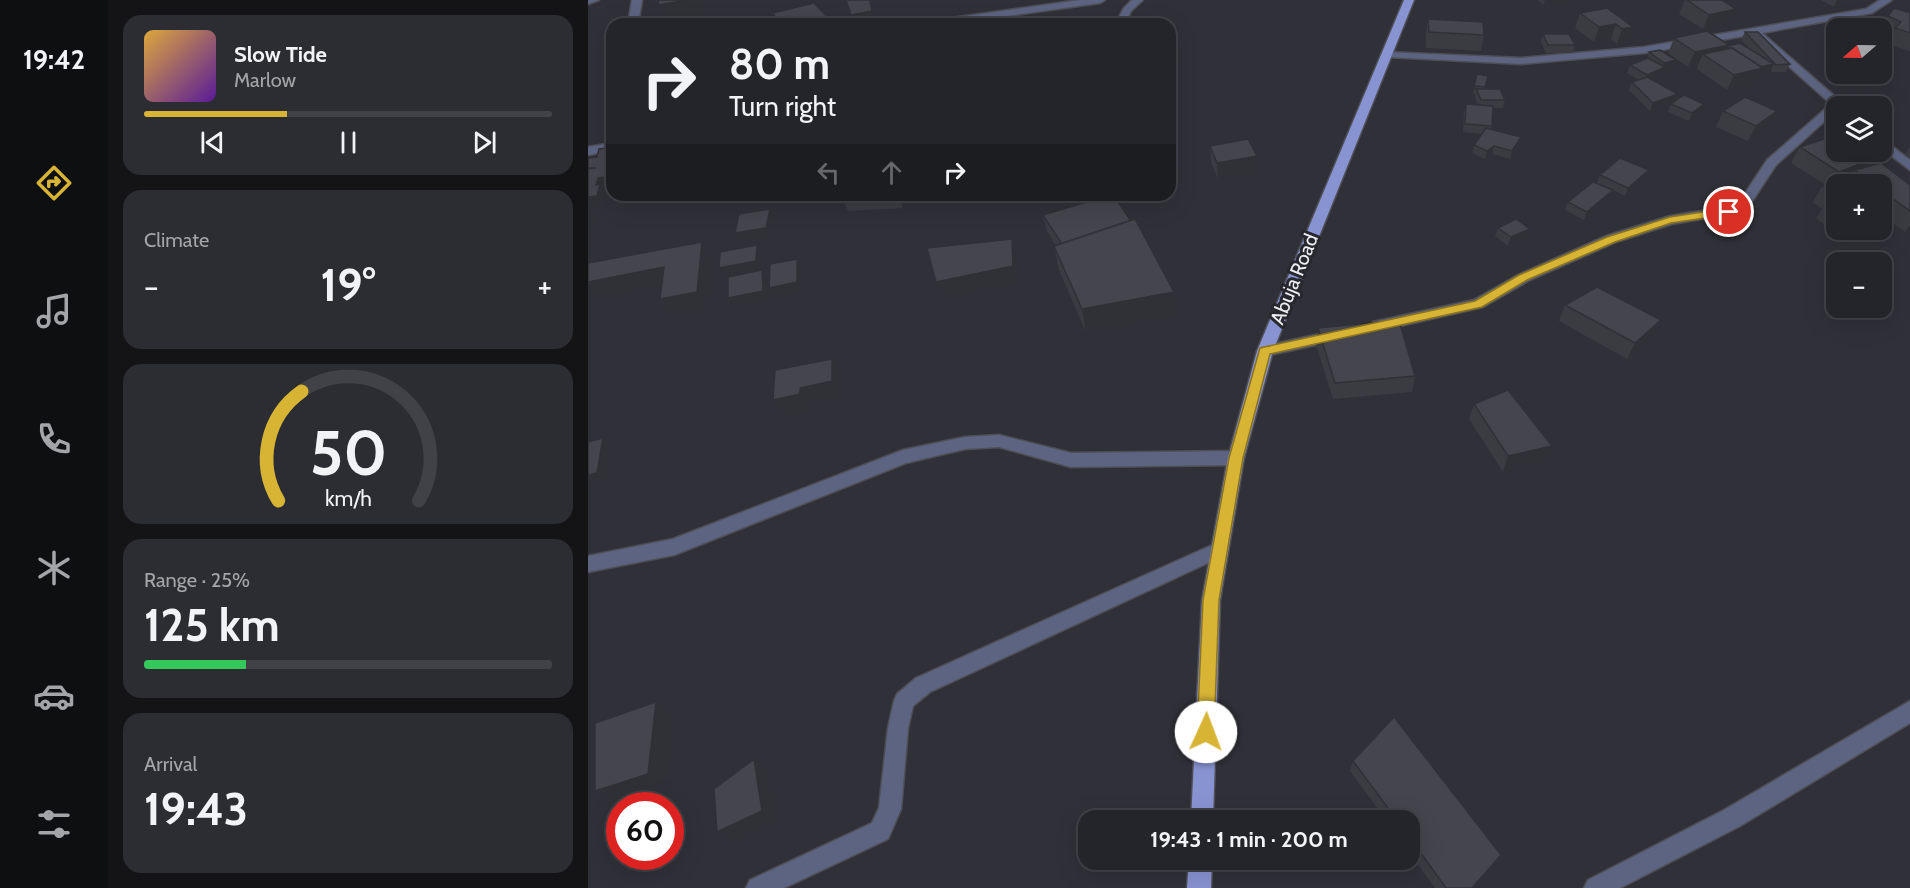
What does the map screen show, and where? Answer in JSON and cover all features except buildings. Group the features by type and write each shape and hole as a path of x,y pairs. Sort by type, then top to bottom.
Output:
{"main road":[{"name":"Abuja Road","path":"1202,810 1211,600 1236,458 1265,351 1409,0"},
{"path":"1200,888 1201,870"}],"street":[{"path":"588,1 594,0"},
{"path":"634,18 638,0"},
{"path":"972,18 1100,0"},
{"path":"1123,18 1138,0"},
{"path":"1388,54 1521,61 1644,51 1869,11 1887,0"},
{"path":"1755,31 1828,96"},
{"path":"1265,351 1478,304 1523,278 1611,240 1670,220 1737,208 1747,200 1771,163 1826,117"},
{"path":"588,151 606,147"},
{"path":"1892,151 1910,166"},
{"path":"588,564 674,547 903,458 965,443 999,441 1071,460 1236,458"},
{"path":"759,888 880,831 890,809 898,728 904,701 922,685 1219,550"},
{"path":"1596,888 1732,818 1910,711"}],"route":[{"path":"1206,732 1211,600 1236,458 1265,351 1478,304 1523,278 1611,240 1670,220 1729,212"}]}
